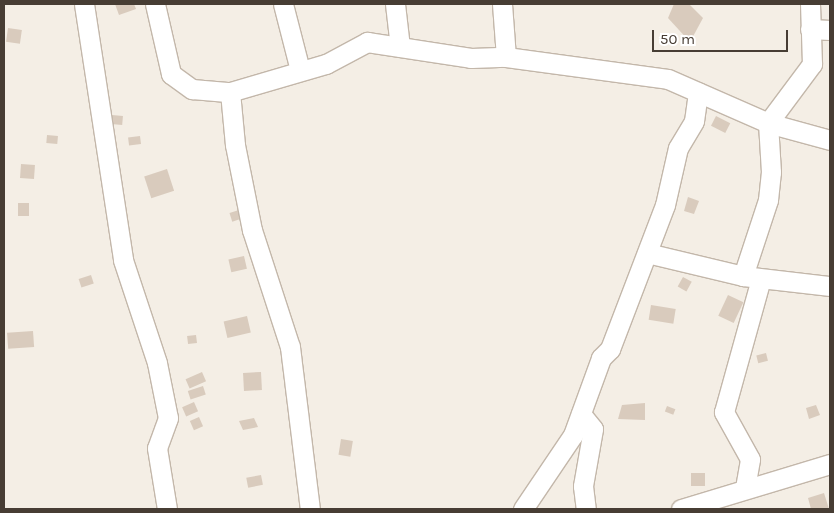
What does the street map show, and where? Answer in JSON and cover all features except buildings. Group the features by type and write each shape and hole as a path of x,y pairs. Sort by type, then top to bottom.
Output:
{"street":[{"path":"84,4 123,260 157,364 168,418 157,448 167,509"},
{"path":"155,4 171,74 192,90 230,92 332,62 362,43 471,58 506,57 647,74 698,92 768,123 830,140"},
{"path":"283,4 300,70"},
{"path":"395,4 400,47"},
{"path":"502,4 506,57"},
{"path":"744,488 750,459 724,412 768,200 771,172 768,123 812,64 810,4"},
{"path":"810,29 830,30"},
{"path":"230,92 235,146 252,230 290,347 310,509"},
{"path":"523,509 573,435 665,205 678,148 694,122 698,92"},
{"path":"647,253 752,278 830,286"},
{"path":"581,414 593,429 583,486 586,509"},
{"path":"681,509 744,488 830,464"}]}
